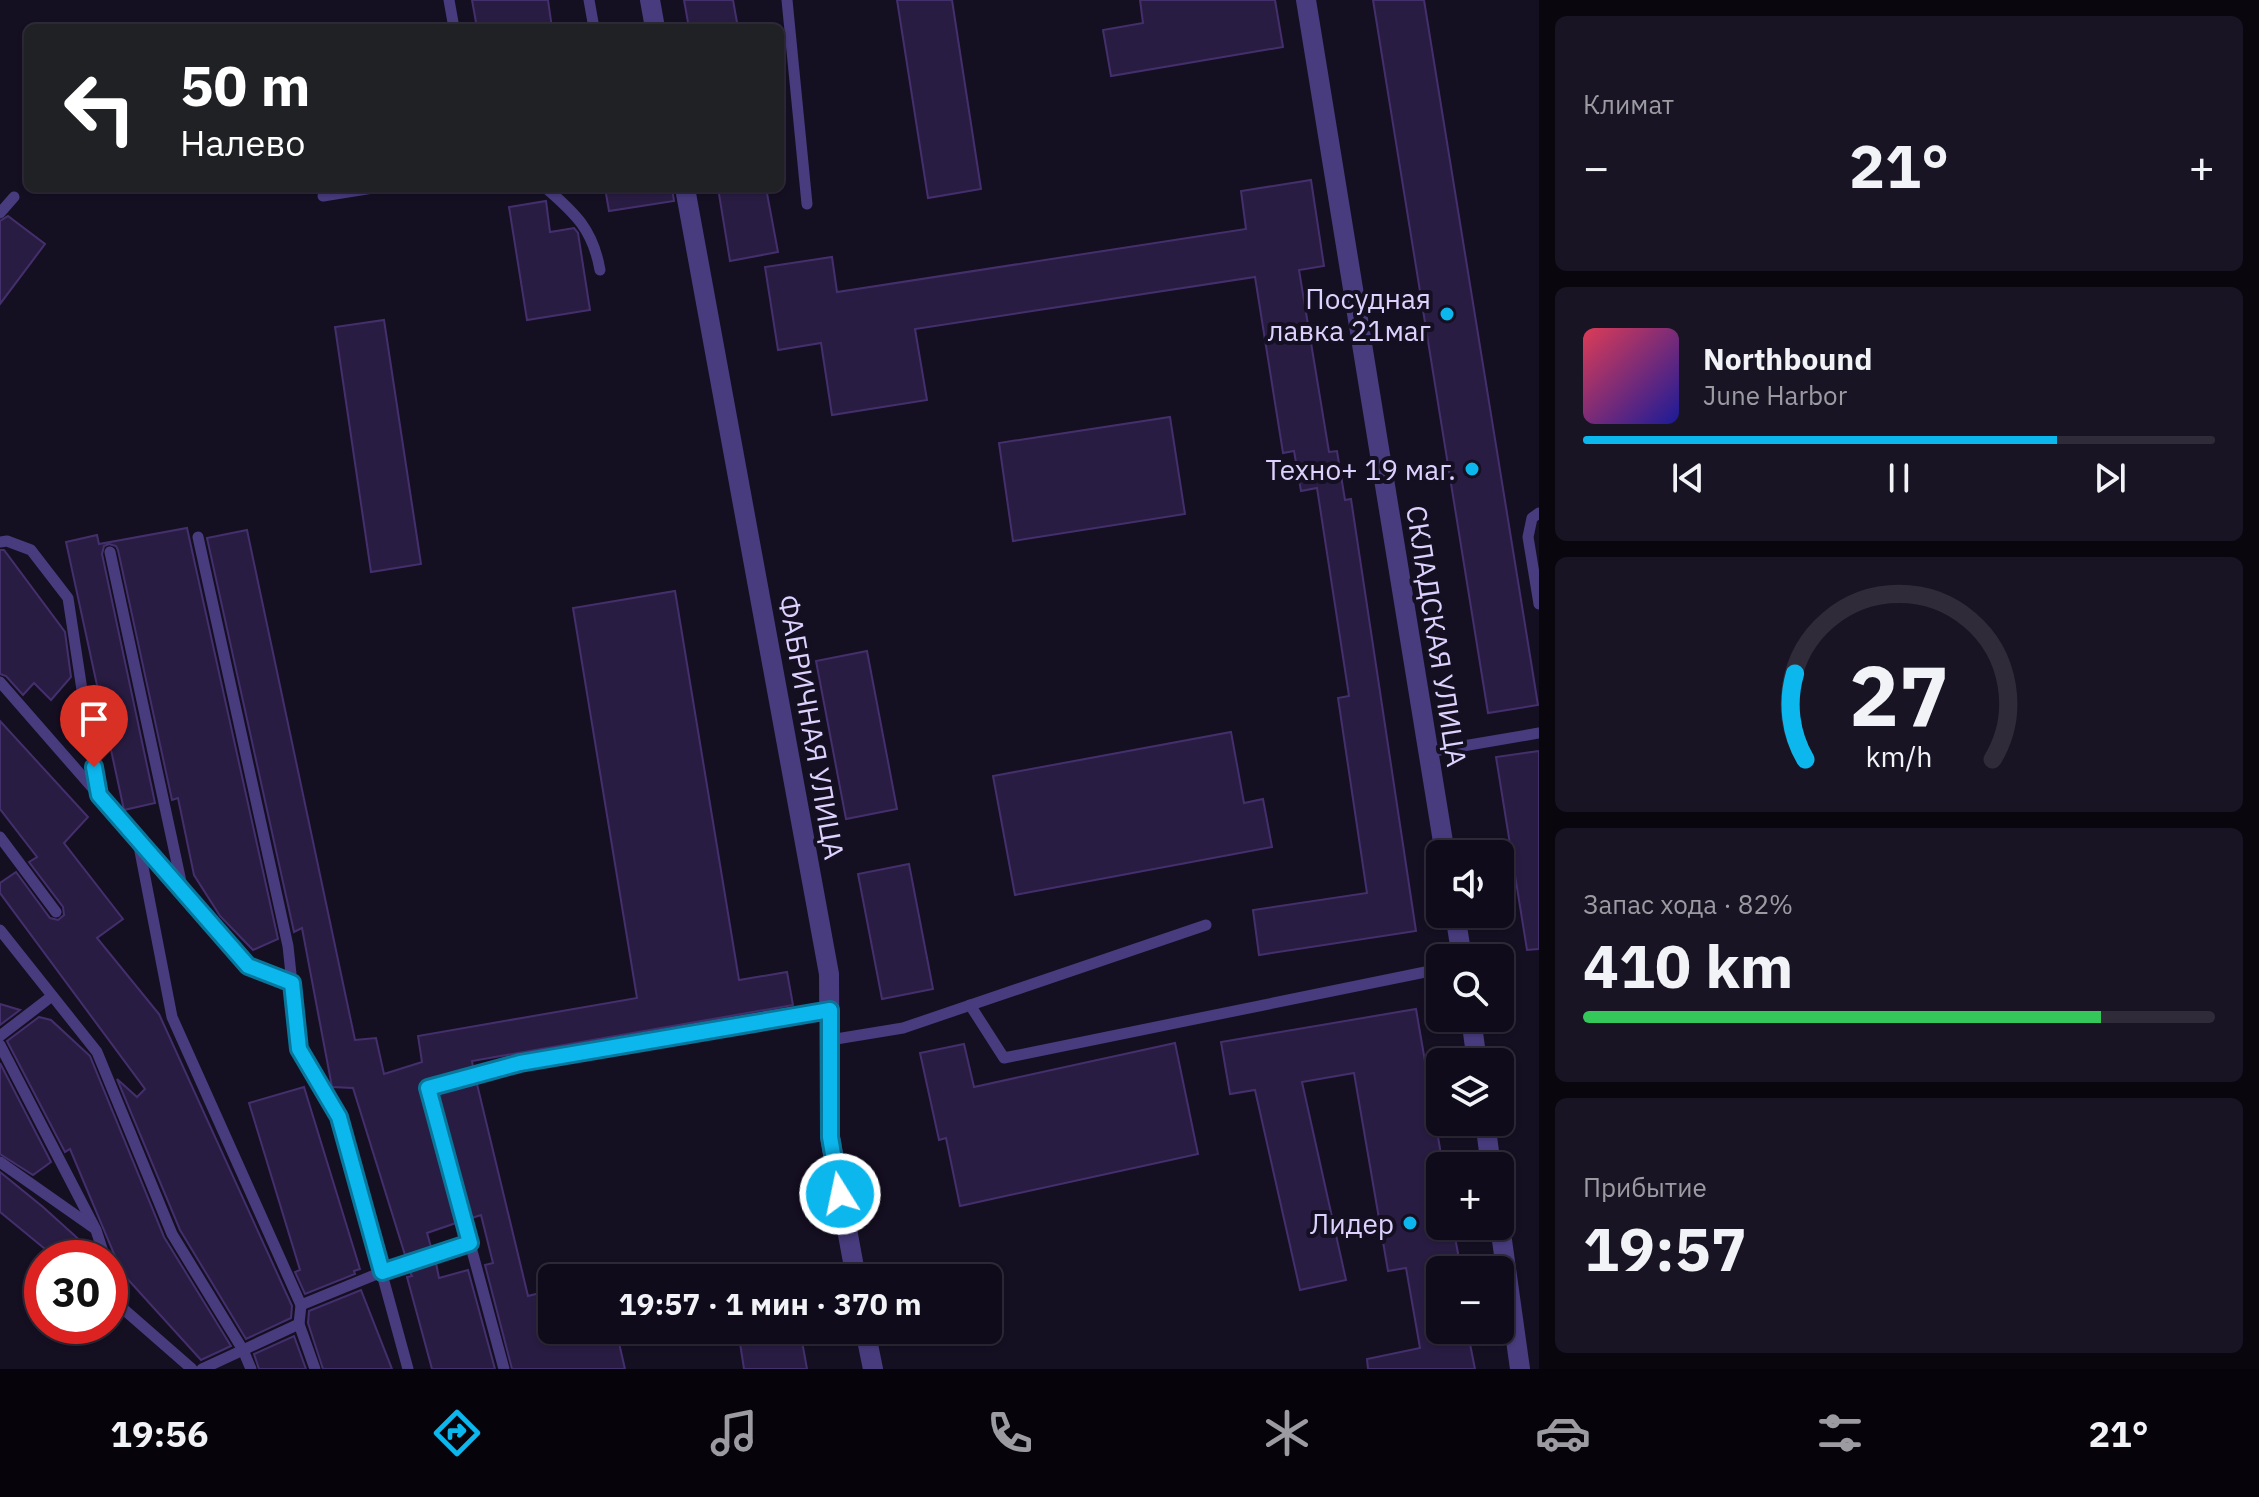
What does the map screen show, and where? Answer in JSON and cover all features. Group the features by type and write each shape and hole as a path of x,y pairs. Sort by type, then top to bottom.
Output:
{"street":[{"path":"650,0 654,24"},
{"name":"СКЛАДСКАЯ УЛИЦА","path":"1306,0 1443,840"},
{"name":"ФАБРИЧНАЯ УЛИЦА","path":"686,192 829,974 830,1137 853,1264"},
{"path":"1502,1240 1520,1369"},
{"path":"868,1344 873,1369"}],"lane":[{"path":"449,0 453,24"},
{"path":"589,0 593,24"},
{"path":"787,0 807,204"},
{"path":"323,196 348,192"},
{"path":"550,192 577,216 596,246 600,270"},
{"path":"0,213 14,197"},
{"path":"1539,513 1532,518 1528,537 1539,604"},
{"path":"198,537 285,931 299,1049 339,1117 408,1369"},
{"path":"0,542 7,541 31,550 68,598 99,795"},
{"path":"110,552 183,893"},
{"path":"0,682 248,966 292,983"},
{"path":"1428,752 1539,733"},
{"path":"138,841 172,1017 301,1305 299,1324 315,1369"},
{"path":"2,846 56,912"},
{"path":"830,1040 903,1028 1206,925"},
{"path":"0,930 97,1052 172,1234 243,1350 251,1369"},
{"path":"970,1005 1004,1058 1426,972"},
{"path":"0,1036 52,996"},
{"path":"504,1369 428,1088 520,1063 830,1010"},
{"path":"0,1045 99,1240"},
{"path":"0,1162 96,1230"},
{"path":"301,1305 382,1272 470,1243"},
{"path":"128,1313 192,1369"},
{"path":"202,1369 299,1324"}],"building":[{"path":"472,0 548,0 551,24 476,24"},
{"path":"684,0 733,0 737,24 688,24"},
{"path":"897,0 952,0 981,189 928,198"},
{"path":"1140,0 1275,0 1283,47 1111,76 1103,30 1143,23"},
{"path":"1373,0 1424,0 1538,705 1488,713"},
{"path":"1311,180 1324,266 1299,270 1329,452 1337,451 1345,500 1351,499 1416,931 1259,955 1253,910 1367,893 1338,698 1349,696 1317,488 1301,491 1294,451 1283,453 1255,277 915,329 927,400 832,415 821,343 778,350 765,267 832,257 837,292 1246,229 1241,191"},
{"path":"606,192 673,192 674,201 609,211"},
{"path":"719,192 767,192 778,252 730,261"},
{"path":"546,201 550,232 574,228 578,233 590,310 527,320 509,207"},
{"path":"8,216 45,244 0,304 0,221"},
{"path":"384,320 421,564 371,572 335,327"},
{"path":"1170,417 1185,514 1013,541 999,443"},
{"path":"187,528 278,939 253,950 220,916 194,875 178,798 172,800 118,550 109,544 104,546 102,554 155,803 124,810 66,542 97,535 99,544"},
{"path":"247,530 355,1040 376,1038 384,1074 422,1062 418,1036 637,998 573,608 675,591 739,980 787,972 793,1005 472,1061 473,1067 423,1082 420,1090 456,1223 427,1233 431,1247 405,1255 353,1088 332,1087 302,928 294,932 207,538"},
{"path":"0,550 4,550 65,632 71,677 51,700 34,683 23,695 6,676 0,674"},
{"path":"867,651 897,809 846,819 816,661"},
{"path":"0,721 88,817 64,843 123,919 97,938 159,1014 292,1306 291,1318 246,1339 180,1230 117,1079 137,1097 145,1089 0,893 0,883 16,872 50,918 58,920 64,915 63,907 29,862 37,857 0,809"},
{"path":"1231,732 1244,803 1263,799 1272,847 1015,895 993,776"},
{"path":"1539,751 1539,949 1527,950 1514,869 1514,840 1509,840 1496,757"},
{"path":"909,864 933,989 882,999 858,874"},
{"path":"0,1004 20,1010 0,1025"},
{"path":"1416,1009 1426,1067 1426,1136 1438,1136 1441,1152 1426,1152 1426,1240 1456,1240 1458,1256 1426,1256 1426,1344 1470,1344 1475,1369 1368,1369 1367,1359 1420,1348 1406,1268 1388,1271 1354,1073 1302,1082 1346,1280 1300,1290 1255,1090 1230,1094 1221,1042"},
{"path":"39,1017 51,1020 90,1056 164,1237 231,1346 201,1360 128,1280 128,1240 108,1240 70,1149 65,1152 7,1041"},
{"path":"1175,1043 1198,1154 960,1206 946,1138 939,1140 920,1053 964,1044 974,1087"},
{"path":"0,1063 51,1162 33,1175 0,1154"},
{"path":"477,1084 528,1296 538,1294 538,1344 619,1344 625,1369 512,1369 485,1265 493,1263 481,1215 472,1218 438,1094"},
{"path":"304,1087 360,1269 354,1271 355,1274 305,1294 295,1272 300,1270 249,1103"},
{"path":"0,1172 80,1240 34,1240 0,1212"},
{"path":"436,1263 439,1278 468,1270 495,1369 432,1369 407,1277 412,1276 410,1272"},
{"path":"361,1290 392,1369 323,1369 308,1323 309,1311"},
{"path":"294,1336 306,1369 259,1369 254,1354"},
{"path":"740,1344 803,1344 807,1369 744,1369"}],"place":[{"name":"Посудная лавка 21маг","path":"1447,314"},
{"name":"Техно+ 19 маг.","path":"1472,469"},
{"name":"Лидер","path":"1410,1223"}],"route":[{"path":"94,767 99,795 248,966 292,983 299,1049 339,1117 382,1272 470,1243 428,1088 520,1063 830,1010 830,1137 840,1194"}]}
